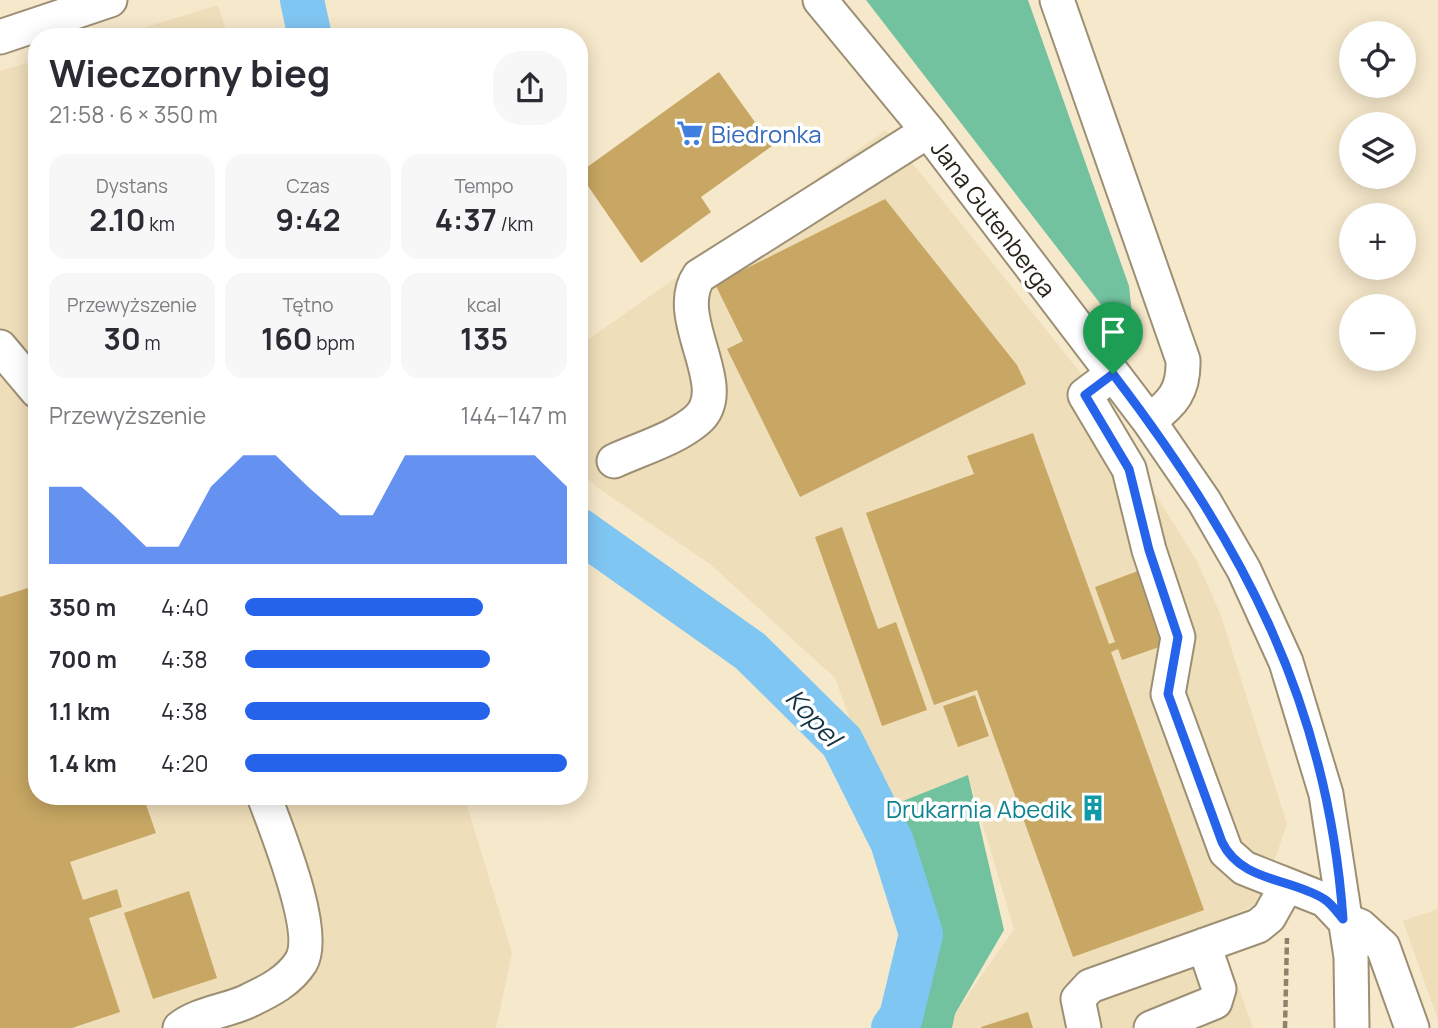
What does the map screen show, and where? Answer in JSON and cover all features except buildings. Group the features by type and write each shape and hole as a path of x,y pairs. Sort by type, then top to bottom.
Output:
{"street":[{"path":"0,37 110,0"},
{"path":"1057,0 1183,360 1184,378 1178,395 1172,404 1149,421"},
{"name":"Jana Gutenberga","path":"821,5 928,131 1149,421 1226,537 1259,598 1286,662 1326,794 1337,856 1343,919 1351,957 1352,1028"},
{"path":"614,461 689,426 705,412 710,391 690,304 693,285 699,276 928,131"},
{"path":"0,347 28,380"},
{"path":"1113,374 1085,395 1129,469 1149,550 1176,628 1177,648 1168,694 1226,852 1283,895 1325,900 1343,919 1360,926 1383,947 1412,1028"},
{"path":"180,1028 238,1006 279,985 302,960 304,926 299,898 267,805"},
{"path":"1084,1028 1078,999 1090,986 1258,926 1283,895"},
{"path":"1330,1028 1333,950 1343,919"},
{"path":"1151,1028 1216,1002 1219,989 1203,946"}],"path":[{"path":"1283,895 1287,918 1285,1028"}],"shaded area":[{"path":"218,5 225,28 143,28"},
{"path":"28,63 28,805 467,805 512,953 496,1028 0,1028 0,71"},
{"path":"886,130 1083,376 1198,563 1221,616 1287,824 1260,903 1215,923 1253,1028 952,1028 955,1014 1014,929 968,775 883,809 835,678 710,564 588,479 588,340"},
{"path":"1438,909 1438,1020 1403,921"}],"green space":[{"path":"866,0 1028,0 1129,286 1136,350"},
{"path":"968,775 1004,930 955,1014 952,1028 910,1028 928,951 921,876 893,805"}],"waterway":[{"name":"Kopel","path":"302,0 308,28"},
{"name":"Kopel","path":"588,536 750,651 842,742 892,842 921,934 901,1017 893,1028"}],"place":[{"name":"Biedronka","path":"690,133"},
{"name":"Drukarnia Abedik","path":"1093,808"}],"route":[{"path":"1113,374 1204,501 1244,570 1273,629 1300,701 1318,760 1337,856 1343,919 1325,900 1244,868 1226,852 1168,694 1178,637 1149,550 1129,469 1085,395 1113,374"}]}
